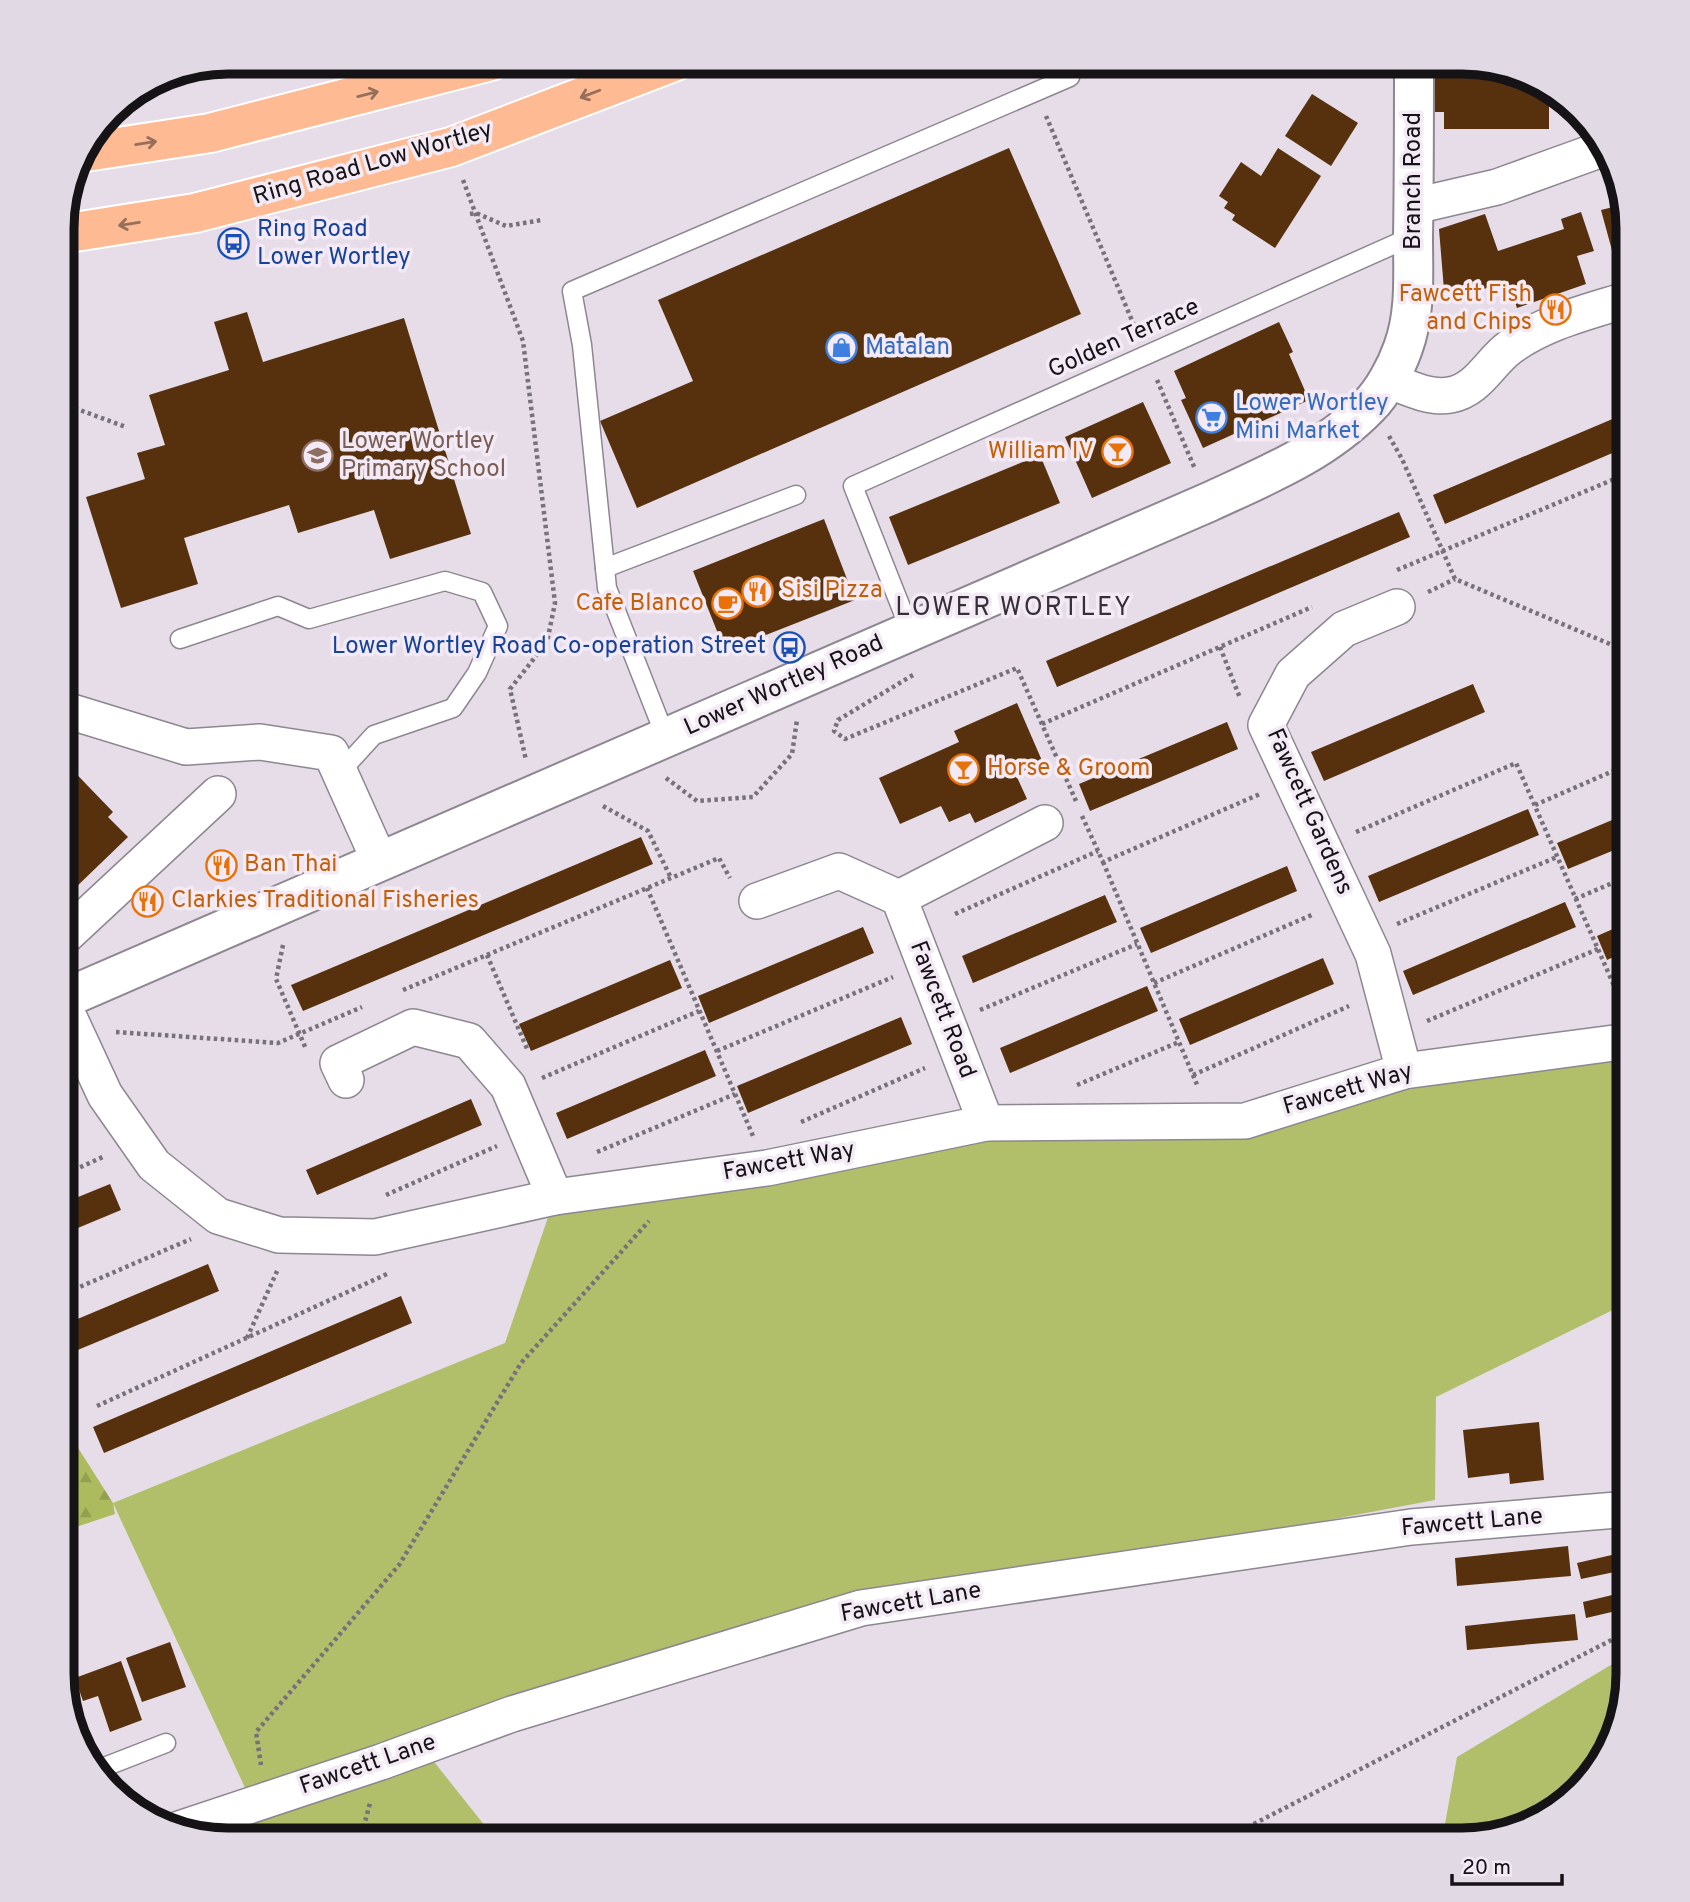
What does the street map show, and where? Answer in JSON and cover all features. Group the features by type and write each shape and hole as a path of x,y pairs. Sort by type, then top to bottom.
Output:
{"highway":[{"path":"95,151 210,133 441,74"},
{"name":"Ring Road Low Wortley","path":"74,232 195,213 451,147 642,74"}],"street":[{"name":"Branch Road","path":"1388,380 1404,347 1411,317 1414,74"},
{"path":"1414,221 1596,151"},
{"path":"1388,380 1433,396 1451,396 1469,388 1507,349 1550,324 1616,303"},
{"name":"Lower Wortley Road","path":"73,1006 292,900 1209,502 1297,461 1370,406 1388,380"},
{"name":"Fawcett Gardens","path":"1397,607 1344,629 1293,674 1266,726 1365,937 1383,991 1404,1071"},
{"path":"74,713 187,747 260,742 331,753 380,862"},
{"path":"74,928 218,794"},
{"path":"757,901 839,871 899,898 1045,823"},
{"name":"Fawcett Road","path":"899,898 986,1123"},
{"name":"Fawcett Way","path":"73,1026 105,1095 154,1166 218,1216 279,1235 375,1237 550,1185 687,1179 767,1168 986,1123 1245,1121 1404,1071 1616,1027"},
{"path":"342,1071 413,1027 469,1041 525,1085 550,1185"},
{"name":"Fawcett Lane","path":"194,1824 512,1714 861,1608 1411,1527 1616,1510"}],"lane":[{"path":"666,738 607,588 582,345 572,291 1070,77"},
{"name":"Golden Terrace","path":"918,627 853,486 1146,355 1414,221"},
{"path":"605,568 796,495"},
{"path":"180,639 278,606 309,619 445,581 482,592 498,626 477,673 453,708 374,735 341,771"},
{"path":"105,1768 166,1742"}],"path":[{"path":"1037,93 1209,502"},
{"path":"451,147 473,214 523,341 555,603 547,642 510,689 527,768"},
{"path":"473,214 506,226 542,220"},
{"path":"74,410 77,408 126,427"},
{"path":"1402,458 1455,579 1616,647"},
{"path":"918,627 933,663 838,720 834,731 845,740 1017,667 1212,1121"},
{"path":"1220,646 1246,712 1266,726"},
{"path":"632,753 697,802 754,797 792,754 803,678"},
{"path":"1322,846 1516,763 1616,993"},
{"path":"1535,805 1616,770"},
{"path":"1103,862 1291,780"},
{"path":"564,783 648,831 671,878"},
{"path":"717,1051 918,948 1098,851"},
{"path":"1365,937 1557,857"},
{"path":"399,992 719,858 728,876 757,901"},
{"path":"1575,899 1616,882"},
{"path":"647,888 767,1168"},
{"path":"292,900 276,979 310,1059 342,1071"},
{"path":"1154,983 1347,900"},
{"path":"794,1125 1137,944"},
{"path":"1394,1035 1598,949"},
{"path":"486,955 530,1054"},
{"path":"1193,1075 1383,991"},
{"path":"73,1011 278,1043 374,1002"},
{"path":"525,1085 699,1011"},
{"path":"1076,1085 1179,1042"},
{"path":"525,1085 535,1066"},
{"path":"550,1185 735,1094"},
{"path":"379,1198 501,1144 496,1133"},
{"path":"73,1170 137,1142"},
{"path":"267,1800 256,1732 399,1565 521,1363 687,1179"},
{"path":"73,1290 233,1221"},
{"path":"247,1338 293,1236"},
{"path":"97,1406 391,1273 375,1237"},
{"path":"1246,1828 1616,1638"}],"green space":[{"path":"1616,1043 1616,1308 1436,1397 1435,1500 861,1608 423,1748 487,1828 228,1828 194,1824 253,1805 113,1503 505,1343 555,1197 986,1123 1212,1121"},
{"path":"73,1440 113,1503 115,1514 73,1528"},
{"path":"1616,1662 1614,1704 1601,1742 1585,1768 1571,1783 1539,1808 1502,1823 1482,1827 1444,1828 1457,1757"}],"building":[{"path":"1435,74 1492,76 1521,85 1549,101 1549,129 1444,129 1444,112 1435,112"},
{"path":"1312,94 1358,123 1331,166 1285,136"},
{"name":"Matalan","path":"1009,148 1081,314 637,508 600,421 693,381 658,300"},
{"path":"1278,148 1321,176 1275,248 1232,220 1235,215 1224,208 1228,202 1219,196 1241,162 1261,176"},
{"path":"1615,207 1616,265 1601,210"},
{"path":"1581,212 1594,251 1577,256 1586,284 1517,308 1508,281 1445,302 1439,229 1485,214 1498,251 1564,229 1561,219"},
{"path":"247,312 263,362 404,318 471,534 390,559 374,510 298,533 289,505 184,538 198,584 121,608 86,497 145,479 137,453 165,445 149,395 229,370 214,322"},
{"path":"1279,322 1293,352 1289,354 1309,400 1203,448 1181,400 1186,398 1174,371"},
{"path":"1143,402 1171,463 1092,498 1065,437"},
{"path":"1616,418 1616,452 1445,524 1433,495"},
{"path":"1040,455 1060,503 908,565 889,517"},
{"path":"1399,512 1410,537 1057,687 1046,661"},
{"path":"824,519 855,600 725,651 693,571"},
{"path":"1473,684 1485,712 1324,781 1311,752"},
{"name":"Horse & Groom","path":"1017,703 1043,763 1016,775 1027,799 975,823 970,813 949,822 941,806 900,824 879,778 959,742 954,731"},
{"path":"1227,722 1238,749 1090,811 1079,784"},
{"path":"74,771 113,812 108,817 128,837 74,890"},
{"path":"1528,809 1539,835 1379,902 1368,876"},
{"path":"1616,818 1616,849 1568,869 1557,843"},
{"path":"641,837 653,864 303,1011 291,985"},
{"path":"1287,866 1297,891 1151,953 1140,928"},
{"path":"1105,895 1117,922 973,983 962,956"},
{"path":"1565,902 1576,927 1413,995 1403,971"},
{"path":"863,927 874,953 709,1023 698,996"},
{"path":"1616,928 1616,956 1607,960 1597,936"},
{"path":"1323,958 1334,984 1190,1045 1179,1019"},
{"path":"670,960 682,988 531,1051 519,1024"},
{"path":"1147,986 1158,1011 1010,1073 1000,1048"},
{"path":"901,1017 912,1044 748,1113 737,1086"},
{"path":"705,1050 716,1076 567,1139 556,1113"},
{"path":"471,1099 482,1125 317,1195 306,1170"},
{"path":"110,1184 121,1210 73,1230 73,1199"},
{"path":"208,1264 219,1291 73,1352 73,1321"},
{"path":"401,1296 412,1323 104,1453 93,1427"},
{"path":"1539,1422 1544,1480 1510,1484 1509,1473 1468,1478 1463,1430"},
{"path":"1568,1546 1571,1576 1457,1586 1455,1558"},
{"path":"1616,1554 1616,1572 1581,1579 1577,1563"},
{"path":"1616,1594 1616,1611 1586,1618 1583,1602"},
{"path":"1575,1614 1578,1640 1467,1650 1465,1626"},
{"path":"170,1642 186,1687 142,1702 126,1658"},
{"path":"121,1661 142,1720 110,1732 98,1696 83,1701 75,1678"}],"place":[{"name":"Ring Road Lower Wortley","path":"234,244"},
{"name":"Fawcett Fish and Chips","path":"1555,309"},
{"name":"Matalan","path":"842,348"},
{"name":"Lower Wortley Mini Market","path":"1212,418"},
{"name":"William IV","path":"1117,452"},
{"name":"Lower Wortley Primary School","path":"318,456"},
{"name":"Sisi Pizza","path":"758,591"},
{"name":"Cafe Blanco","path":"727,604"},
{"name":"Lower Wortley Road Co-operation Street","path":"789,647"},
{"name":"Horse & Groom","path":"964,769"},
{"name":"Ban Thai","path":"221,865"},
{"name":"Clarkies Traditional Fisheries","path":"148,901"}],"district":[{"name":"LOWER WORTLEY","path":"1014,608"}]}
